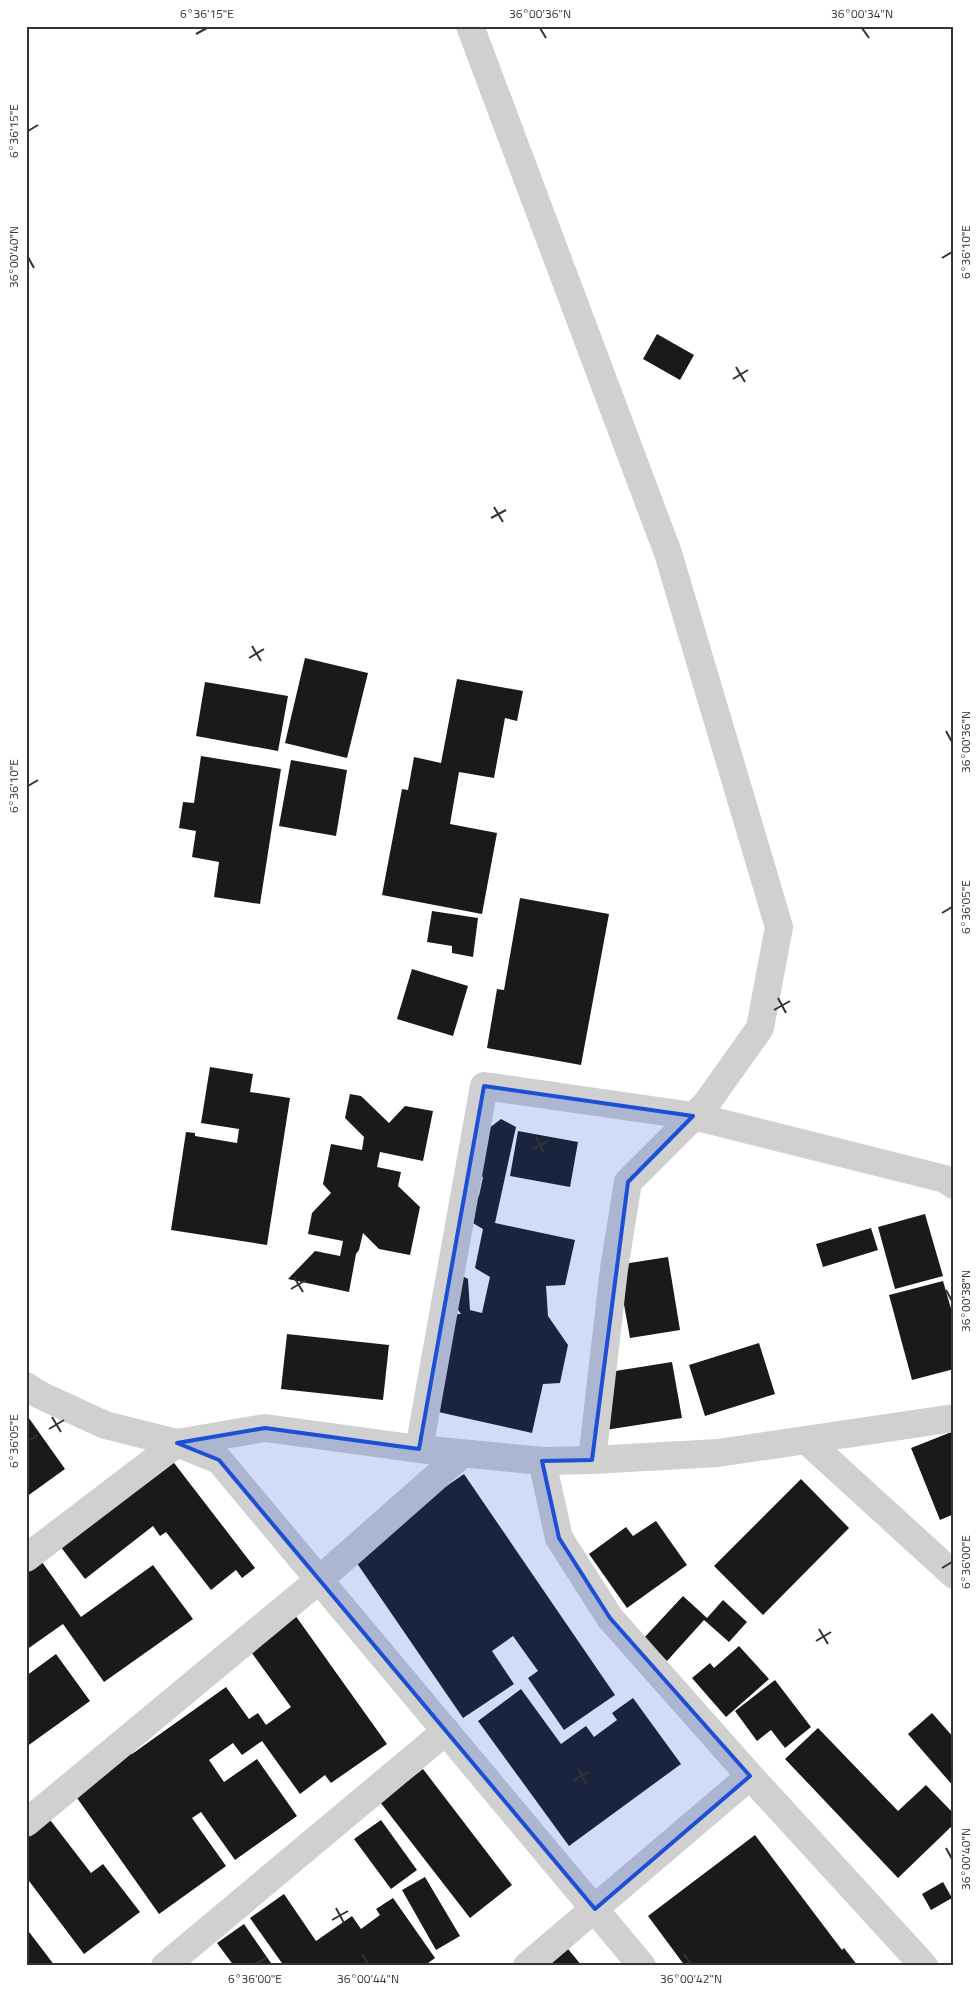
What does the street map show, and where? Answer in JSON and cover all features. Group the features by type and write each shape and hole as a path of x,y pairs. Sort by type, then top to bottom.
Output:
{"street":[{"path":"470,26 668,553 779,927 760,1028 706,1104 628,1182 614,1269 592,1460"},
{"path":"419,1450 484,1086 693,1116 945,1179 954,1186"},
{"path":"26,1386 40,1395 105,1425 177,1443 219,1460 642,1966"},
{"path":"26,1558 177,1443 264,1428 419,1450 542,1461 718,1453 954,1418"},
{"path":"806,1440 954,1575"},
{"path":"26,1822 319,1580 462,1454"},
{"path":"542,1461 559,1538 610,1618 750,1776 924,1966"},
{"path":"165,1966 446,1731"},
{"path":"527,1966 750,1776"}],"highlighted area":[{"path":"484,1086 693,1116 628,1182 592,1460 542,1461 559,1538 610,1618 750,1776 595,1909 219,1460 177,1443 265,1428 419,1449"}],"building":[{"path":"657,334 694,355 680,380 643,359"},
{"path":"305,658 368,673 347,758 285,743"},
{"path":"457,679 523,691 517,721 505,718 494,778 459,772 450,824 497,833 482,914 382,895 402,789 408,790 414,757 441,763"},
{"path":"205,682 288,696 278,751 196,736"},
{"path":"201,756 281,769 260,904 214,897 219,862 192,857 196,831 179,828 183,802 194,803"},
{"path":"291,760 347,770 336,836 279,826"},
{"path":"520,898 609,914 581,1065 487,1048 497,989 504,990"},
{"path":"432,911 478,918 473,957 452,953 452,946 427,942"},
{"path":"412,969 468,986 453,1036 397,1019"},
{"path":"210,1067 253,1074 250,1092 290,1098 267,1245 171,1230 186,1132 195,1133 195,1136 237,1143 239,1129 201,1123"},
{"path":"350,1094 361,1096 389,1123 405,1106 433,1111 423,1161 380,1152 377,1167 401,1172 398,1186 420,1207 410,1255 379,1249 363,1233 359,1250 356,1254 349,1292 288,1279 315,1251 340,1256 343,1241 308,1234 312,1213 331,1193 323,1184 331,1144 362,1150 364,1137 345,1118"},
{"path":"501,1119 516,1127 495,1223 575,1240 565,1285 546,1286 548,1316 568,1345 560,1383 543,1384 532,1433 416,1407 440,1315 461,1314 443,1289 453,1271 468,1279 470,1310 482,1313 490,1277 475,1268 483,1229 454,1212 463,1197 479,1196 483,1177 462,1165 480,1135"},
{"path":"518,1131 578,1142 570,1187 510,1176"},
{"path":"925,1214 943,1276 895,1289 878,1227"},
{"path":"871,1228 878,1250 823,1267 816,1244"},
{"path":"668,1257 680,1330 630,1338 617,1265"},
{"path":"943,1281 954,1319 954,1369 912,1380 889,1295"},
{"path":"287,1334 389,1345 383,1400 281,1389"},
{"path":"759,1343 775,1394 705,1416 689,1365"},
{"path":"672,1362 682,1418 599,1431 590,1375"},
{"path":"26,1414 65,1469 26,1497"},
{"path":"954,1431 954,1514 940,1520 911,1448"},
{"path":"161,1446 255,1568 242,1578 236,1570 211,1590 166,1532 160,1536 153,1526 85,1579 54,1538"},
{"path":"464,1474 615,1695 564,1730 528,1678 538,1671 513,1636 492,1651 514,1684 463,1718 352,1556 399,1519"},
{"path":"801,1479 849,1528 763,1615 714,1566"},
{"path":"656,1521 687,1565 627,1608 589,1554 626,1527 633,1536"},
{"path":"37,1555 81,1617 153,1565 193,1619 104,1682 63,1624 26,1650 26,1562"},
{"path":"683,1596 707,1618 723,1600 747,1622 729,1642 704,1620 667,1661 643,1639"},
{"path":"295,1615 387,1744 331,1783 325,1775 300,1794 262,1741 242,1755 233,1743 209,1760 224,1782 257,1759 297,1816 235,1860 201,1812 192,1818 226,1866 159,1914 70,1788 127,1747 132,1754 226,1687 249,1719 258,1713 266,1725 291,1707 249,1649"},
{"path":"739,1646 769,1679 726,1717 692,1678 710,1663 714,1668"},
{"path":"56,1654 90,1701 26,1747 26,1676"},
{"path":"775,1680 811,1727 785,1748 771,1730 757,1741 735,1711"},
{"path":"521,1689 561,1744 586,1726 594,1737 617,1720 612,1713 633,1698 681,1764 569,1846 478,1721"},
{"path":"932,1713 954,1738 954,1787 908,1734"},
{"path":"818,1728 898,1811 926,1785 954,1814 954,1824 898,1878 785,1759"},
{"path":"423,1769 512,1885 470,1918 380,1802"},
{"path":"34,1799 91,1873 103,1864 140,1912 84,1954 26,1877 26,1805"},
{"path":"381,1820 417,1870 391,1889 354,1839"},
{"path":"755,1835 842,1950 844,1948 858,1966 685,1966 648,1916"},
{"path":"425,1877 460,1936 436,1950 402,1890"},
{"path":"943,1882 952,1898 931,1910 922,1894"},
{"path":"284,1894 316,1941 352,1916 361,1929 380,1915 376,1909 393,1898 435,1958 424,1966 284,1966 250,1918"},
{"path":"244,1924 273,1966 234,1966 217,1943"},
{"path":"26,1928 55,1966 26,1966"},
{"path":"559,1938 582,1966 526,1966"}]}
